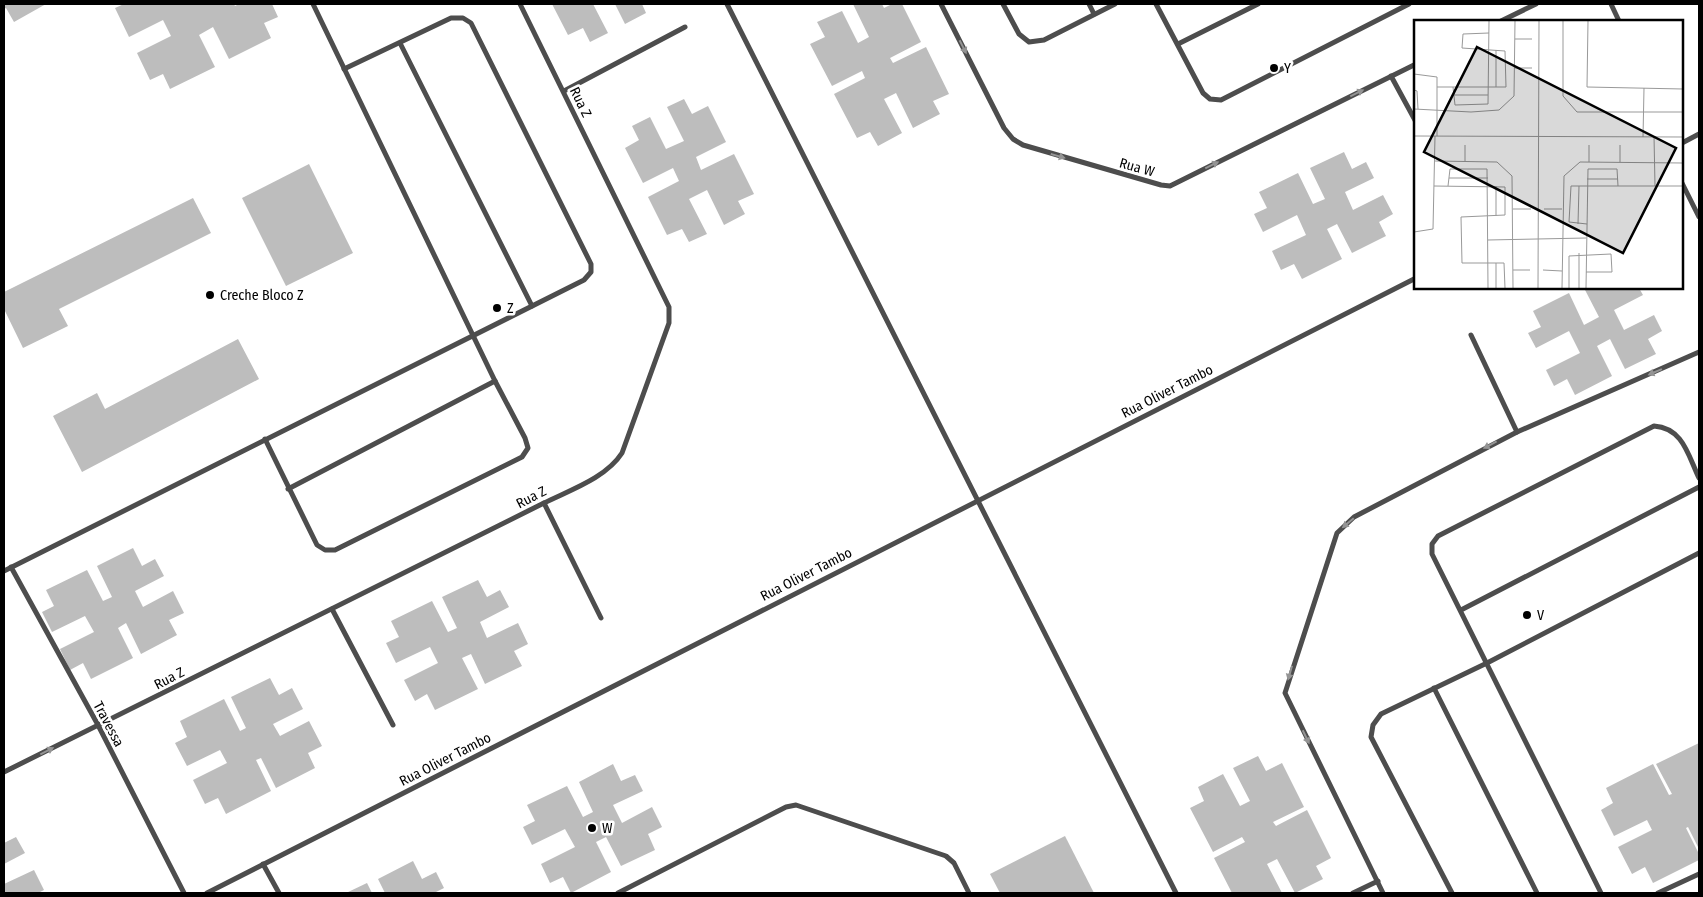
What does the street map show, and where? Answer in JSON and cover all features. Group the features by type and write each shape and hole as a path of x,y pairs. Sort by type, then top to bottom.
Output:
{"street":[{"path":"265,438 288,489 317,544 325,550 335,550 522,457 528,448 525,438 495,381 313,4"},
{"name":"Rua Z","path":"4,772 544,503 604,472 615,464 622,453 669,323 669,307 520,4"},
{"path":"727,4 1176,893"},
{"name":"Rua W","path":"941,4 1004,128 1013,139 1023,145 1161,185 1170,186 1414,65"},
{"path":"1003,4 1019,34 1029,42 1044,40 1115,4"},
{"path":"1088,4 1094,14"},
{"path":"1156,4 1203,93 1210,100 1221,100 1409,4"},
{"path":"1178,44 1258,4"},
{"path":"1502,20 1536,4"},
{"path":"1610,4 1618,20"},
{"path":"4,570 584,280 591,272 591,264 471,23 463,18 451,18 344,69"},
{"path":"564,91 685,27"},
{"path":"400,43 532,306"},
{"path":"1391,76 1414,118"},
{"path":"1683,142 1699,134"},
{"path":"1683,185 1699,217"},
{"name":"Rua Oliver Tambo","path":"207,893 1414,279"},
{"path":"1470,335 1517,432"},
{"path":"1384,893 1285,693 1332,543 1345,524 1517,432 1699,352"},
{"path":"288,489 495,381"},
{"path":"1601,893 1432,554 1432,544 1438,536 1654,426 1666,427 1677,434 1699,478"},
{"path":"1461,610 1699,487"},
{"path":"544,503 601,618"},
{"path":"1452,893 1371,737 1372,725 1381,714 1487,663 1699,553"},
{"name":"Travessa","path":"11,567 98,725 184,893"},
{"path":"332,608 393,725"},
{"path":"1434,688 1537,893"},
{"path":"618,893 786,807 796,805 946,856 954,863 969,893"},
{"path":"263,864 278,893"},
{"path":"1658,893 1699,874"},
{"path":"1353,893 1378,881"}],"building":[{"path":"4,4 46,4 14,22 6,8 4,9"},
{"path":"124,4 234,4 235,6 239,4 272,4 278,17 264,23 271,38 229,59 213,27 199,35 215,67 170,89 163,74 150,80 137,53 171,36 163,20 129,37 115,8"},
{"path":"552,4 593,4 608,33 590,42 583,28 568,35"},
{"path":"615,4 642,4 646,13 625,24"},
{"path":"853,4 882,4 884,8 892,4 902,4 921,42 890,58 893,63 926,47 949,94 933,101 940,114 913,128 896,93 884,99 902,133 878,146 870,132 857,138 834,94 865,78 862,71 832,86 810,44 825,37 817,22 842,11 858,43 869,37"},
{"path":"684,99 692,114 708,106 726,142 696,157 701,170 734,154 754,194 738,201 745,214 724,225 707,190 689,199 707,234 689,242 682,229 667,235 648,197 679,181 673,168 643,183 625,148 639,140 632,126 650,117 666,149 684,141 667,107"},
{"path":"1344,152 1352,169 1366,162 1374,178 1345,192 1353,210 1383,195 1393,214 1379,222 1386,236 1352,253 1337,224 1327,229 1342,259 1302,279 1294,264 1281,270 1272,251 1306,235 1297,215 1263,232 1254,214 1267,208 1259,192 1298,173 1313,204 1325,199 1310,168"},
{"path":"309,164 353,253 286,286 242,198"},
{"path":"193,198 211,233 59,309 68,326 23,348 4,309 4,292"},
{"path":"1585,289 1640,289 1643,295 1614,310 1624,330 1654,315 1662,331 1648,339 1656,354 1625,369 1610,339 1597,346 1612,376 1575,395 1567,379 1554,386 1546,370 1580,353 1569,331 1536,348 1528,333 1541,327 1533,311 1569,293 1584,325 1599,317"},
{"path":"238,339 259,379 82,472 53,416 97,393 105,409"},
{"path":"133,548 142,566 155,559 164,576 135,591 143,607 173,591 184,613 169,620 177,635 141,654 126,623 118,628 133,658 91,679 83,663 70,670 60,649 94,632 85,616 52,632 42,612 54,606 46,590 87,570 103,601 112,597 97,566"},
{"path":"478,580 487,597 500,590 509,607 480,622 487,638 518,623 528,644 514,651 522,666 485,684 471,654 462,658 478,689 435,710 427,694 415,701 404,680 438,663 430,647 396,663 386,643 399,637 391,621 432,601 448,632 457,628 442,597"},
{"path":"270,678 279,695 292,688 303,709 273,724 280,736 309,721 322,746 308,753 315,768 276,788 261,758 256,760 271,791 226,814 218,798 205,804 193,780 227,763 220,750 187,766 175,743 187,737 180,721 224,699 240,731 246,728 231,697"},
{"path":"1699,743 1699,849 1688,827 1686,828 1699,854 1699,860 1653,883 1645,867 1632,874 1618,847 1652,830 1647,820 1614,836 1601,810 1613,803 1606,788 1653,764 1669,795 1672,794 1656,764"},
{"path":"1258,756 1266,771 1282,763 1304,807 1273,822 1276,826 1307,810 1331,858 1316,866 1323,879 1295,893 1277,859 1267,864 1282,893 1232,893 1214,858 1245,842 1242,837 1213,852 1190,808 1204,801 1198,787 1223,774 1240,806 1250,801 1233,768"},
{"name":"W","path":"613,764 621,781 635,775 643,791 613,805 622,823 652,807 662,827 648,834 655,850 621,866 606,837 596,842 611,872 571,893 563,877 550,883 541,864 575,847 565,829 532,845 523,827 535,821 527,805 567,786 583,817 593,812 579,782"},
{"path":"1065,836 1094,893 1000,893 990,874"},
{"path":"16,837 25,853 4,864 4,843"},
{"path":"413,861 422,879 436,872 444,888 434,893 385,893 378,879"},
{"path":"34,870 44,890 38,893 4,893 4,884"},
{"path":"367,883 372,893 346,893"}],"place":[{"name":"Y","path":"1274,68"},
{"name":"Creche Bloco Z","path":"210,295"},
{"name":"Z","path":"497,308"},
{"name":"V","path":"1527,615"},
{"name":"W","path":"592,828"}]}
